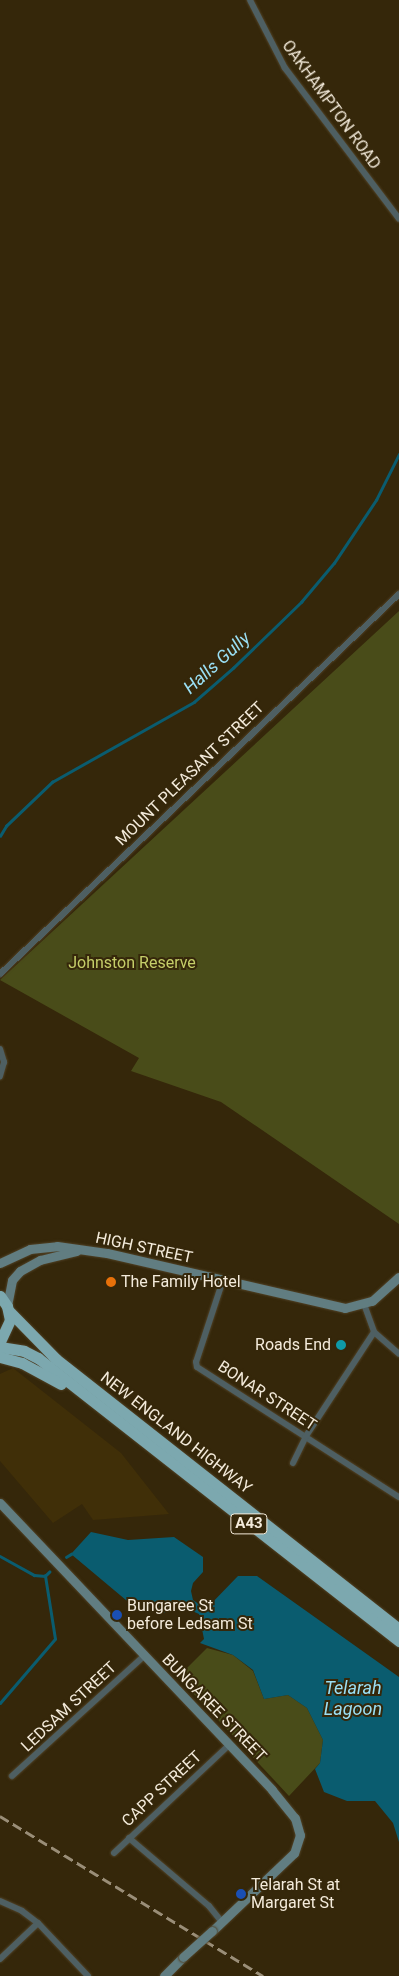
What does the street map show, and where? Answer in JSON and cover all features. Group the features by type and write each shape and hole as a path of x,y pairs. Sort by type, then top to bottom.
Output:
{"highway":[{"name":"A43","path":"0,1296 8,1308"},
{"path":"0,1341 8,1328 8,1308"},
{"name":"NEW ENGLAND HIGHWAY","path":"8,1308 56,1359 399,1629"},
{"name":"NEW ENGLAND HIGHWAY","path":"0,1347 24,1351 38,1358 399,1641"},
{"path":"0,1357 37,1370 100,1406"}],"street":[{"name":"OAKHAMPTON ROAD","path":"250,0 284,68 399,219"},
{"name":"MOUNT PLEASANT STREET","path":"0,974 399,594"},
{"path":"0,1049 4,1062 0,1076"},
{"name":"HIGH STREET","path":"0,1263 16,1254 44,1246 107,1253 336,1307 364,1304 379,1297 399,1277"},
{"name":"HIGH STREET","path":"8,1308 12,1280 20,1271 40,1260 79,1250"},
{"name":"BONAR STREET","path":"223,1280 196,1362 197,1367 399,1497"},
{"path":"364,1304 374,1332 399,1354"},
{"path":"293,1463 306,1436 374,1332"},
{"name":"BUNGAREE STREET","path":"0,1503 291,1811 299,1828 299,1842 294,1853 222,1922"},
{"name":"LEDSAM STREET","path":"12,1776 144,1656"},
{"name":"CAPP STREET","path":"114,1853 229,1745"},
{"path":"130,1838 209,1906 222,1922 164,1976"},
{"path":"0,1901 22,1911 38,1923 88,1976"},
{"path":"0,1959 38,1923"}],"shaded area":[{"path":"13,1368 121,1453 169,1514 93,1520 82,1504 53,1523 0,1461 0,1374"}],"green space":[{"name":"Johnston Reserve","path":"399,611 399,1224 221,1102 131,1071 139,1058 0,980"},
{"name":"Telarah Lagoon","path":"207,1648 233,1655 253,1671 264,1699 288,1695 307,1708 323,1740 320,1763 289,1796 178,1677"}],"water":[{"name":"Telarah Lagoon","path":"91,1532 128,1540 174,1537 203,1557 203,1572 193,1583 191,1591 193,1600 206,1609 238,1576 257,1576 399,1677 399,1842 393,1823 375,1801 347,1801 324,1792 315,1769 320,1763 323,1740 307,1708 288,1695 264,1699 253,1670 233,1655 200,1643 204,1639 199,1614 174,1603 164,1613 139,1611 71,1554"}],"waterway":[{"name":"Halls Gully","path":"0,836 6,826 52,782 194,702 233,668 301,602 334,563 376,500 399,454"},
{"path":"66,1557 71,1554"},
{"path":"0,1556 34,1575 45,1576 49,1572"},
{"path":"0,1703 55,1639 45,1576"}],"railway":[{"path":"0,1816 263,1976"}],"place":[{"name":"The Family Hotel","path":"111,1282"},
{"name":"Roads End","path":"341,1345"},
{"name":"Bungaree St before Ledsam St","path":"117,1615"},
{"name":"Telarah St at Margaret St","path":"241,1894"}]}
